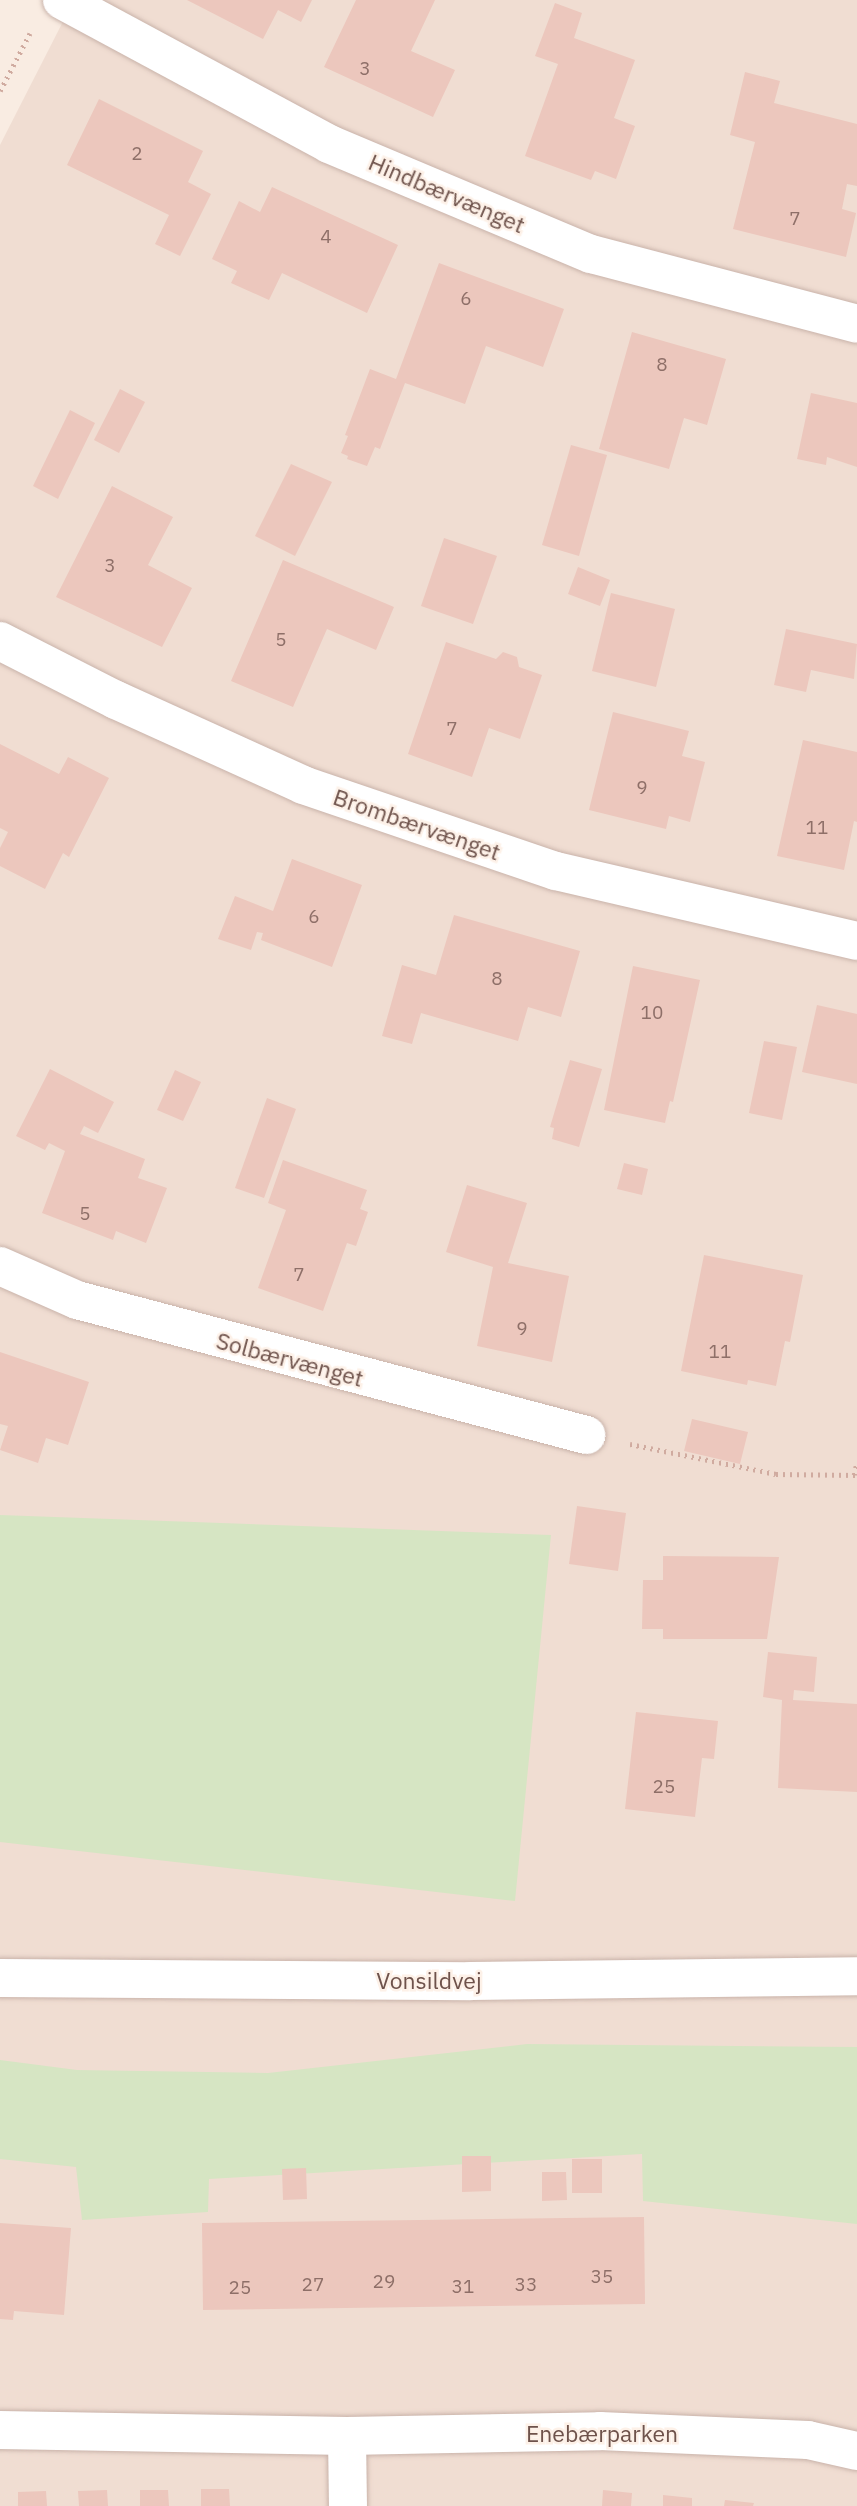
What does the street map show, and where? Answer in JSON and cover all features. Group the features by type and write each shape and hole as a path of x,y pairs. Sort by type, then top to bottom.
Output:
{"street":[{"name":"Hindbærvænget","path":"48,12 329,144 591,254 857,324"},
{"name":"Brombærvænget","path":"0,641 116,700 303,785 556,871 857,941"},
{"name":"Solbærvænget","path":"0,1266 77,1300 586,1435"},
{"name":"Vonsildvej","path":"0,1978 470,1981 857,1976"},
{"name":"Enebærparken","path":"0,2430 346,2436 600,2431 808,2440 857,2451"},
{"path":"346,2436 348,2506"}],"path":[{"path":"0,91 48,12"},
{"path":"586,1435 776,1474 855,1475 857,1461"}],"shaded area":[{"path":"74,0 857,0 857,2506 0,2506 0,145"}],"green space":[{"path":"0,1515 551,1535 515,1901 0,1842"},
{"path":"527,2044 857,2047 857,2224 643,2201 642,2154 209,2179 208,2212 82,2220 76,2167 0,2159 0,2060 77,2070 268,2073"}],"building":[{"path":"187,0 312,0 301,22 278,10 263,39"},
{"path":"356,0 435,0 411,51 455,70 433,117 324,67"},
{"path":"555,3 582,13 574,38 635,60 614,118 635,126 616,179 595,171 591,180 525,156 558,64 535,56"},
{"path":"745,72 780,81 774,103 857,124 857,186 847,184 842,209 856,213 846,257 733,229 755,142 730,135"},
{"path":"99,99 203,151 188,182 211,194 180,256 155,244 169,215 67,165"},
{"path":"272,187 398,245 367,313 282,273 269,300 231,283 237,271 212,259 239,201 260,212"},
{"path":"439,263 564,309 543,367 486,346 465,404 405,383 380,449 375,447 367,466 347,459 348,456 341,453 348,436 345,435 370,369 396,379"},
{"path":"632,332 726,359 707,425 684,418 669,469 599,449"},
{"path":"120,389 145,402 119,453 94,440"},
{"path":"811,393 857,403 857,467 827,457 826,465 797,459"},
{"path":"70,410 95,423 58,499 33,486"},
{"path":"571,445 607,455 579,556 542,545"},
{"path":"291,464 332,482 295,556 255,536"},
{"path":"112,486 173,517 148,565 192,588 162,647 56,597"},
{"path":"444,538 497,556 473,624 421,606"},
{"path":"283,560 394,607 376,650 327,629 293,707 231,681"},
{"path":"578,567 610,580 600,606 568,594"},
{"path":"611,593 675,609 656,687 592,671"},
{"path":"786,629 857,644 854,679 811,670 806,692 774,685"},
{"path":"446,642 496,659 503,652 517,657 519,667 542,675 520,739 489,728 472,777 408,754"},
{"path":"613,712 689,731 682,756 705,762 690,822 669,816 666,829 589,810"},
{"path":"803,740 857,752 857,822 854,821 844,870 777,856"},
{"path":"0,744 59,774 68,757 109,778 69,857 63,853 45,889 0,866 0,848 8,832 0,828"},
{"path":"292,859 362,885 332,967 261,940 263,933 257,932 251,950 218,939 235,896 273,911"},
{"path":"454,915 580,951 561,1017 528,1007 518,1041 421,1013 412,1044 382,1036 402,965 436,975"},
{"path":"633,966 700,980 673,1102 670,1101 665,1123 604,1110"},
{"path":"817,1005 857,1014 857,1084 802,1072"},
{"path":"764,1041 797,1047 782,1120 749,1113"},
{"path":"570,1060 602,1069 579,1147 552,1139 554,1128 550,1127"},
{"path":"50,1069 114,1102 98,1133 84,1126 80,1134 145,1159 138,1178 167,1188 146,1243 116,1231 113,1240 42,1213 65,1151 49,1143 45,1150 16,1136"},
{"path":"175,1070 201,1082 183,1121 157,1110"},
{"path":"267,1098 296,1109 264,1198 235,1188"},
{"path":"283,1160 367,1190 360,1209 368,1212 356,1246 347,1243 323,1311 258,1288 286,1210 268,1203"},
{"path":"624,1163 648,1169 642,1195 617,1189"},
{"path":"467,1185 527,1203 508,1263 569,1276 552,1362 477,1346 493,1267 446,1252"},
{"path":"704,1255 803,1275 790,1342 785,1341 776,1386 748,1380 747,1385 681,1371"},
{"path":"0,1352 89,1382 68,1445 46,1438 38,1463 0,1450 8,1426 0,1424"},
{"path":"692,1419 748,1432 740,1464 684,1451"},
{"path":"577,1506 626,1513 618,1571 569,1564"},
{"path":"663,1556 779,1557 767,1639 663,1639 663,1629 642,1629 643,1580 663,1580"},
{"path":"768,1652 817,1657 814,1692 794,1690 793,1700 857,1704 857,1792 778,1788 782,1700 763,1697"},
{"path":"636,1712 718,1721 714,1759 702,1758 695,1817 625,1809"},
{"path":"462,2156 491,2156 491,2191 462,2192"},
{"path":"572,2159 602,2159 602,2193 572,2193"},
{"path":"306,2168 307,2199 283,2200 282,2169"},
{"path":"542,2172 566,2172 567,2200 542,2201"},
{"path":"644,2217 645,2304 203,2310 202,2223"},
{"path":"0,2223 71,2228 64,2315 14,2311 13,2320 0,2319"},
{"path":"201,2489 229,2489 230,2506 201,2506"},
{"path":"107,2490 108,2506 79,2506 78,2491"},
{"path":"140,2490 168,2490 169,2506 140,2506"},
{"path":"603,2490 632,2493 631,2506 602,2506"},
{"path":"46,2491 47,2506 18,2506 18,2492"},
{"path":"663,2495 692,2498 692,2506 663,2506"},
{"path":"725,2500 754,2503 753,2506 724,2506"}]}
